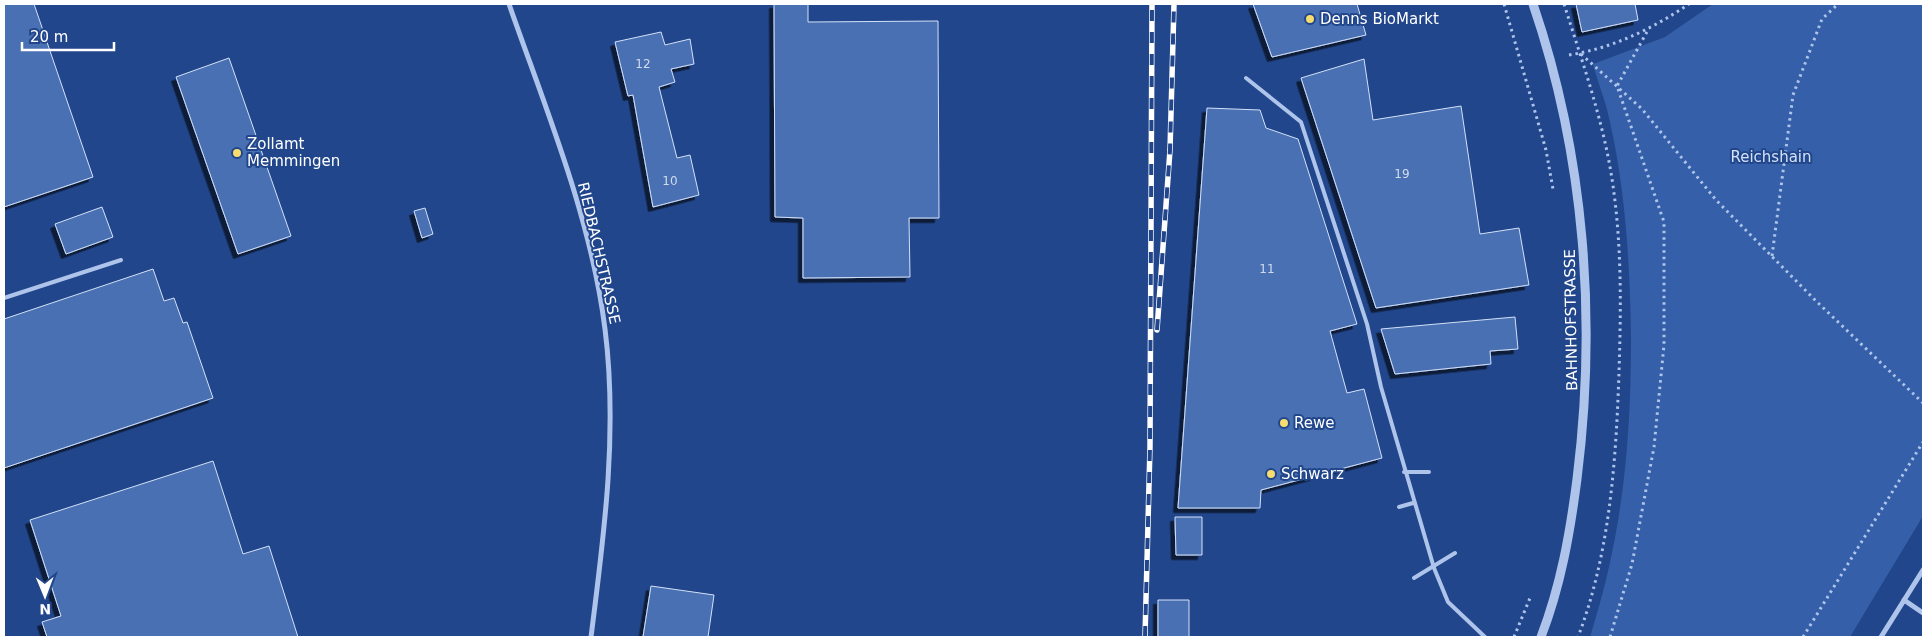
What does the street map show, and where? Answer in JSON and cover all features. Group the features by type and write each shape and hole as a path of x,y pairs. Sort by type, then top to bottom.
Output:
{"street":[{"name":"RIEDBACHSTRASSE","path":"510,4 582,221 605,328 610,412 610,453 603,542 591,637"},
{"name":"BAHNHOFSTRASSE","path":"1533,4 1567,134 1578,192 1583,238 1586,335 1582,439 1573,516 1560,580 1541,637"},
{"path":"1881,637 1923,570"},
{"path":"1904,600 1923,613"}],"lane":[{"path":"1246,78 1301,122 1366,324 1380,388 1434,568 1448,602 1485,637"},
{"path":"4,298 121,260"},
{"path":"1404,472 1429,472"},
{"path":"1399,507 1413,503"},
{"path":"1414,578 1434,568 1455,553"}],"path":[{"path":"1504,4 1546,150 1555,199"},
{"path":"1564,4 1580,53 1642,109 1716,200 1923,403"},
{"path":"1580,53 1630,39 1689,4"},
{"path":"1772,256 1792,95 1822,19 1838,4"},
{"path":"1610,637 1632,564 1652,457 1664,345 1664,222 1617,86 1648,30"},
{"path":"1803,637 1923,442"},
{"path":"1514,637 1534,589"}],"green space":[{"name":"Reichshain","path":"1713,4 1923,4 1923,516 1850,637 1590,637 1601,600 1617,527 1626,454 1631,378 1630,284 1620,176 1608,115 1593,64 1665,37"}],"building":[{"path":"4,4 34,4 93,177 4,207"},
{"path":"774,4 808,4 808,22 938,21 939,218 909,218 910,277 803,278 803,218 775,217"},
{"name":"Denns BioMarkt","path":"1253,4 1357,4 1366,35 1272,57"},
{"path":"1576,4 1635,4 1638,20 1582,32"},
{"path":"661,32 665,45 690,39 694,64 671,69 675,82 659,87 677,158 690,155 699,195 653,207 633,95 628,96 615,42"},
{"path":"229,58 291,236 238,254 176,77"},
{"path":"1364,59 1373,120 1461,106 1480,234 1519,228 1529,285 1376,308 1301,78"},
{"path":"1207,108 1260,110 1266,128 1298,139 1357,324 1330,331 1347,393 1364,389 1382,458 1261,490 1260,508 1178,508"},
{"path":"102,207 113,237 66,254 55,224"},
{"path":"425,208 433,234 422,238 414,211"},
{"path":"153,269 164,301 174,298 183,323 187,322 213,398 4,468 4,319"},
{"path":"1515,317 1518,349 1490,351 1491,364 1395,374 1381,329"},
{"path":"213,461 243,554 269,546 298,637 47,637 42,622 61,616 30,520"},
{"path":"1175,517 1202,517 1202,555 1176,555"},
{"path":"651,586 714,595 708,637 643,637"},
{"path":"1158,600 1189,600 1189,637 1158,637"}],"railway":[{"path":"1145,637 1150,447 1152,4"},
{"path":"1157,330 1170,150 1174,4"}],"place":[{"name":"Denns BioMarkt","path":"1310,19"},
{"name":"Zollamt Memmingen","path":"237,153"},
{"name":"Rewe","path":"1284,423"},
{"name":"Schwarz","path":"1271,474"}]}
